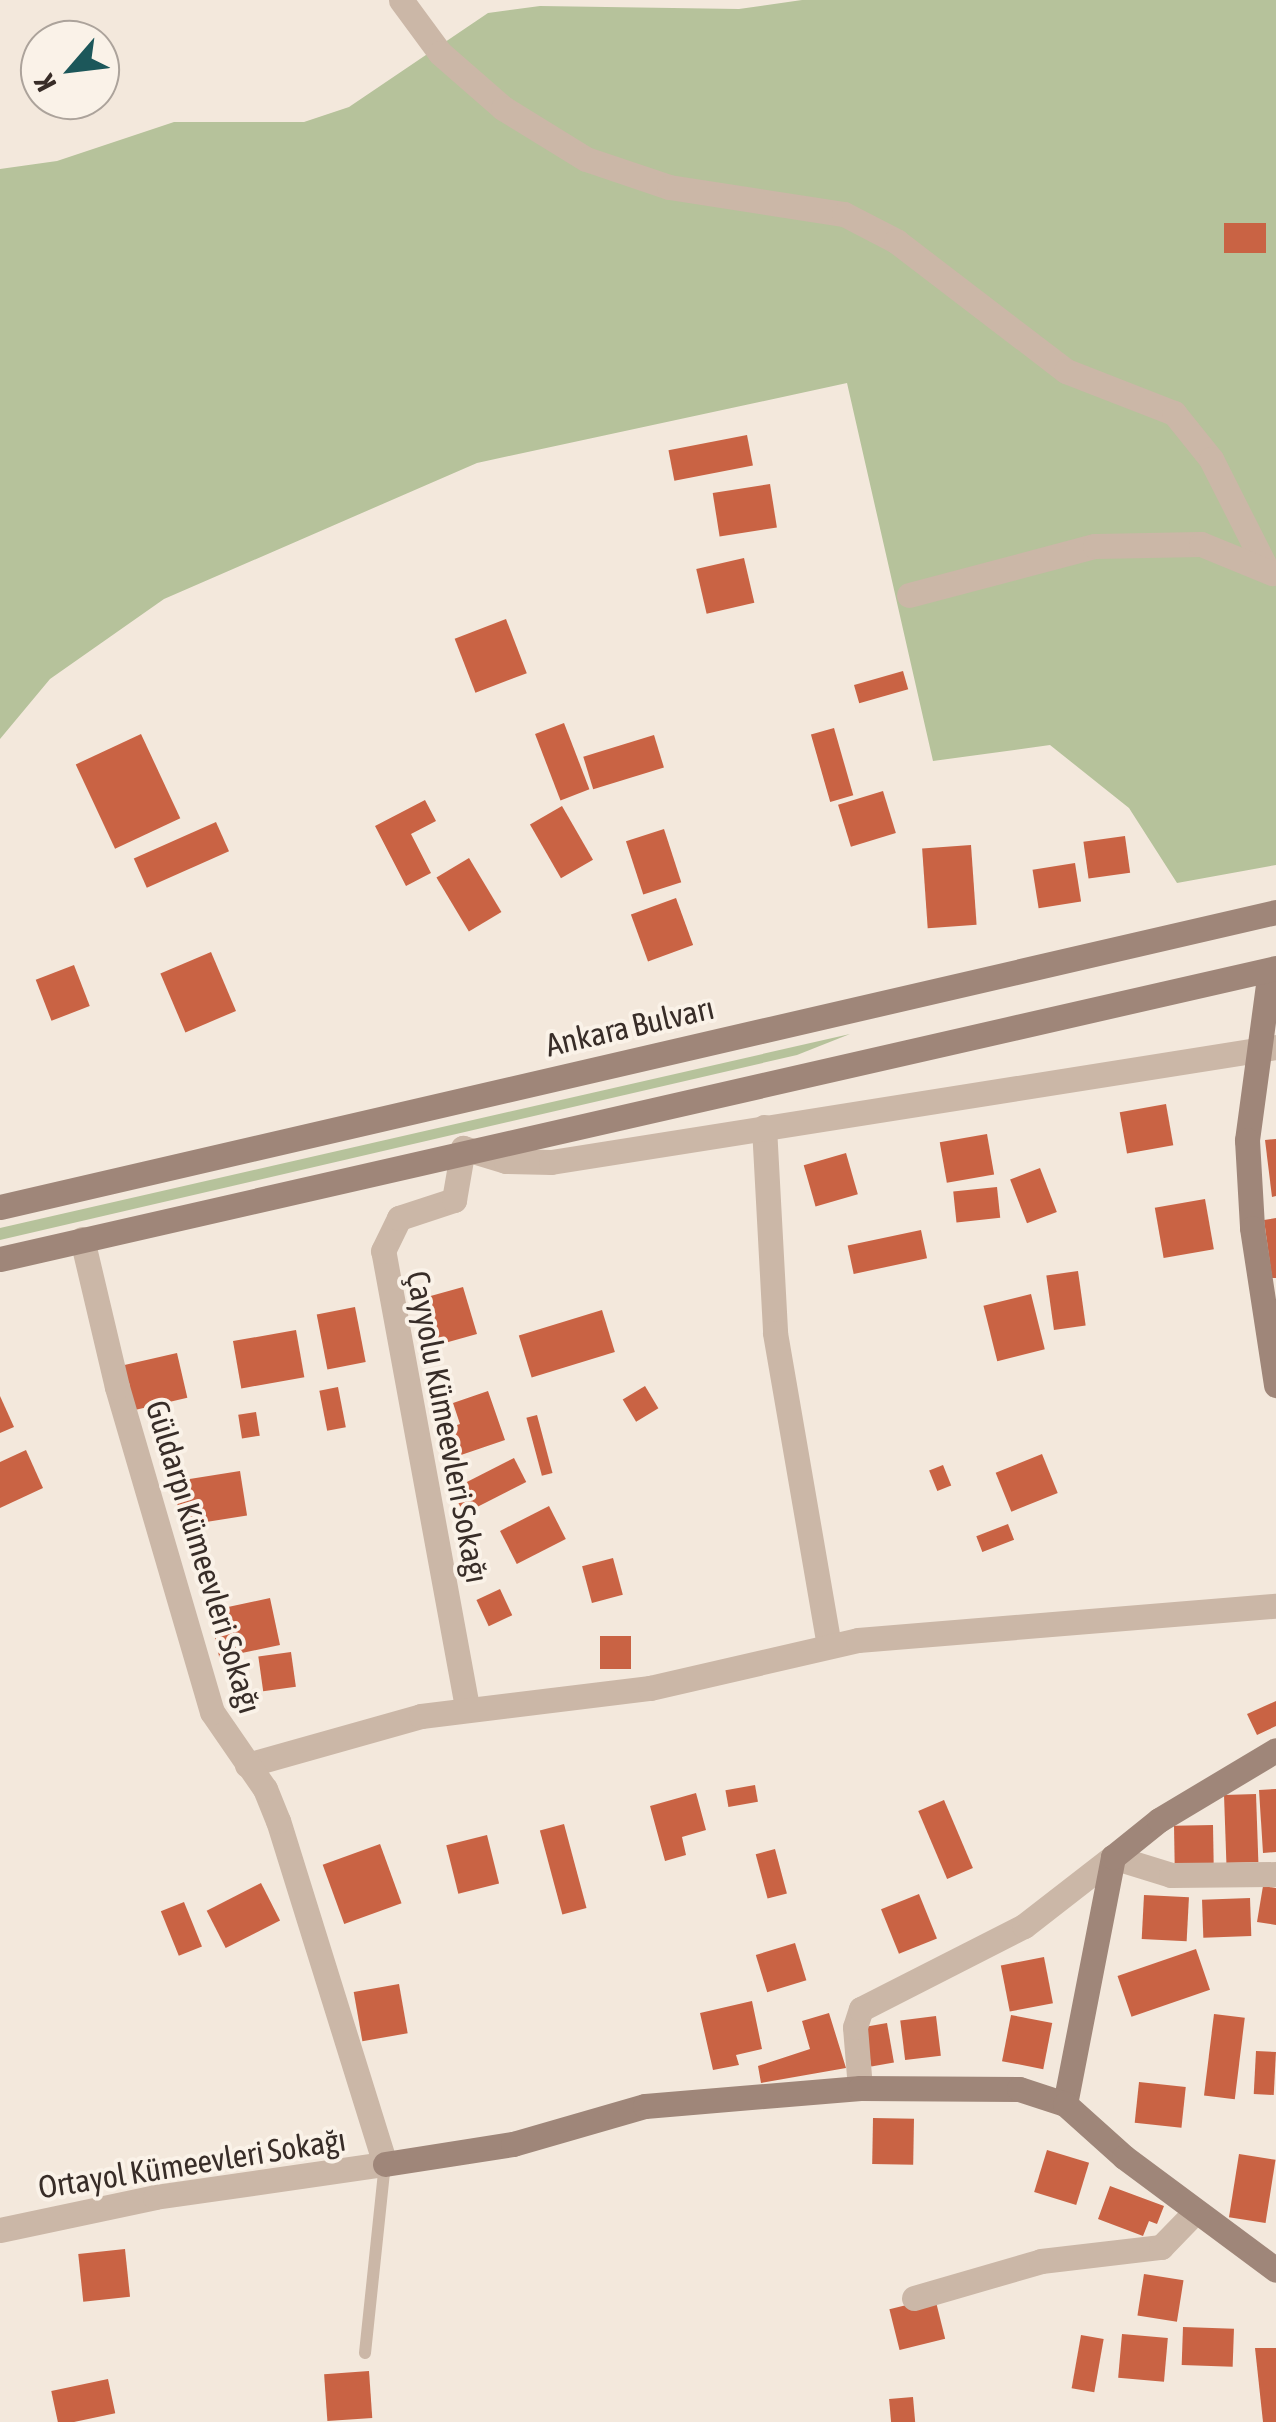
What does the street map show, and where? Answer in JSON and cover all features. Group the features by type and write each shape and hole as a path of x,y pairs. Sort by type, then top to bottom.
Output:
{"main road":[{"name":"Ankara Bulvarı","path":"0,1206 1276,912"},
{"path":"0,1259 463,1148 1274,967 1248,1179 1276,1385"},
{"path":"1065,2104 1114,1857 1190,1800 1276,1750"},
{"path":"385,2164 501,2146 644,2106 860,2088 1019,2089 1065,2104 1196,2212 1276,2270"}],"street":[{"path":"400,0 440,52 504,108 586,159 669,187 844,214 896,241 1066,370 1174,414 1211,459 1272,573"},
{"path":"909,596 1095,546 1201,544 1272,573"},
{"path":"463,1148 506,1160 551,1162 1266,1049"},
{"path":"764,1127 776,1332 829,1646"},
{"name":"Çayyolu Kümeevleri Sokağı","path":"463,1148 454,1200 400,1218 383,1251 467,1707"},
{"name":"Güldarpı Kümeevleri Sokağı","path":"82,1239 117,1387 212,1712 265,1789 291,1858 385,2164"},
{"path":"247,1765 467,1707 650,1688 829,1646 1276,1606"},
{"path":"860,2088 856,2027 867,2004 1024,1926 1114,1857 1172,1875 1276,1874"},
{"name":"Ortayol Kümeevleri Sokağı","path":"0,2230 155,2197 385,2164"},
{"path":"914,2298 1030,2264 1161,2247 1196,2212"}],"lane":[{"name":"Ortayol Kümeevleri Sokağı","path":"365,2353 385,2164"}],"green space":[{"path":"802,0 1276,0 1276,865 1177,883 1129,808 1050,745 933,761 847,383 477,463 164,599 50,679 0,739 0,169 57,161 174,122 304,122 349,107 488,13 540,6 739,9"},
{"path":"850,1034 797,1055 0,1240 0,1228"}],"building":[{"path":"1224,223 1266,223 1266,253 1224,253"},
{"path":"747,435 753,465 674,481 668,450"},
{"path":"770,484 777,527 720,537 713,493"},
{"path":"744,558 754,603 707,614 696,569"},
{"path":"506,619 527,673 475,693 455,639"},
{"path":"903,671 908,689 859,703 854,685"},
{"path":"564,723 589,789 561,800 535,734"},
{"path":"834,728 853,795 830,802 811,735"},
{"path":"141,734 180,818 115,849 76,764"},
{"path":"654,735 664,768 593,789 583,757"},
{"path":"883,791 896,833 851,847 838,805"},
{"path":"425,800 436,821 411,834 431,873 406,886 375,826"},
{"path":"562,806 593,860 561,878 530,824"},
{"path":"216,822 229,851 147,888 134,859"},
{"path":"664,829 681,882 643,895 626,841"},
{"path":"1125,836 1130,873 1089,878 1083,842"},
{"path":"971,845 977,925 928,928 922,848"},
{"path":"469,858 501,912 469,932 436,878"},
{"path":"1075,863 1081,902 1039,908 1033,870"},
{"path":"676,898 693,945 648,961 631,914"},
{"path":"211,952 236,1011 185,1032 160,973"},
{"path":"74,965 90,1006 51,1021 36,980"},
{"path":"1166,1104 1173,1145 1127,1154 1120,1112"},
{"path":"987,1134 994,1174 947,1183 940,1142"},
{"path":"1276,1139 1276,1196 1272,1197 1265,1140"},
{"path":"846,1153 858,1194 816,1206 804,1165"},
{"path":"1040,1168 1057,1212 1027,1223 1010,1179"},
{"path":"997,1187 1000,1218 956,1222 953,1192"},
{"path":"1205,1199 1214,1249 1164,1258 1155,1208"},
{"path":"1276,1218 1276,1278 1272,1278 1264,1220"},
{"path":"921,1230 927,1258 854,1274 848,1246"},
{"path":"1078,1271 1086,1325 1054,1330 1046,1275"},
{"path":"463,1287 477,1334 434,1346 427,1297"},
{"path":"1031,1294 1045,1349 997,1361 983,1306"},
{"path":"355,1307 366,1362 327,1369 317,1314"},
{"path":"602,1310 615,1352 532,1378 519,1335"},
{"path":"296,1330 304,1377 241,1388 233,1341"},
{"path":"177,1353 187,1398 134,1410 123,1365"},
{"path":"645,1386 658,1408 636,1422 623,1399"},
{"path":"338,1387 346,1427 327,1431 319,1391"},
{"path":"488,1391 505,1440 461,1455 451,1427 460,1424 453,1403"},
{"path":"0,1396 14,1427 0,1433"},
{"path":"256,1412 260,1436 242,1439 238,1415"},
{"path":"537,1415 553,1473 542,1476 526,1418"},
{"path":"26,1450 43,1488 0,1508 0,1462"},
{"path":"1042,1454 1058,1493 1011,1512 996,1473"},
{"path":"514,1458 526,1482 464,1514 452,1490"},
{"path":"943,1465 951,1485 937,1491 929,1471"},
{"path":"240,1471 247,1515 181,1526 174,1481"},
{"path":"549,1506 566,1539 517,1564 500,1531"},
{"path":"1008,1524 1014,1540 982,1552 976,1536"},
{"path":"613,1558 623,1595 592,1603 582,1566"},
{"path":"500,1589 512,1615 489,1626 476,1600"},
{"path":"270,1598 280,1645 219,1658 209,1611"},
{"path":"600,1636 631,1636 631,1669 600,1669"},
{"path":"291,1652 296,1687 263,1691 258,1657"},
{"path":"1276,1701 1276,1726 1257,1735 1247,1714"},
{"path":"755,1785 758,1802 728,1807 725,1790"},
{"path":"1276,1789 1276,1852 1263,1853 1259,1790"},
{"path":"696,1793 706,1830 682,1837 686,1855 665,1861 650,1806"},
{"path":"1256,1794 1258,1862 1226,1863 1224,1795"},
{"path":"944,1800 973,1868 947,1879 918,1811"},
{"path":"564,1824 587,1908 562,1915 540,1830"},
{"path":"1213,1825 1214,1864 1175,1865 1174,1826"},
{"path":"487,1835 499,1884 458,1894 446,1845"},
{"path":"380,1844 402,1903 344,1924 323,1865"},
{"path":"775,1849 787,1893 768,1899 756,1854"},
{"path":"261,1883 280,1920 226,1948 207,1911"},
{"path":"1263,1886 1276,1888 1276,1925 1257,1922"},
{"path":"919,1894 937,1939 899,1954 881,1909"},
{"path":"1144,1895 1189,1897 1187,1941 1142,1939"},
{"path":"1250,1898 1251,1936 1203,1938 1202,1900"},
{"path":"184,1902 202,1947 179,1956 161,1911"},
{"path":"795,1943 806,1980 767,1992 756,1955"},
{"path":"1196,1949 1210,1990 1132,2017 1118,1976"},
{"path":"1044,1957 1053,2003 1010,2012 1001,1965"},
{"path":"399,1984 408,2033 362,2041 354,1992"},
{"path":"752,2001 762,2049 736,2055 739,2065 713,2070 700,2013"},
{"path":"829,2013 846,2068 761,2083 758,2066 810,2049 802,2021"},
{"path":"1214,2014 1245,2018 1235,2099 1204,2095"},
{"path":"1011,2015 1052,2023 1043,2069 1002,2061"},
{"path":"936,2016 941,2056 905,2060 900,2020"},
{"path":"887,2023 894,2062 871,2066 864,2027"},
{"path":"1256,2051 1276,2052 1274,2095 1254,2094"},
{"path":"1139,2082 1186,2087 1181,2128 1135,2123"},
{"path":"873,2118 914,2119 913,2165 872,2164"},
{"path":"1047,2150 1089,2163 1076,2205 1034,2192"},
{"path":"1239,2154 1276,2160 1266,2223 1229,2217"},
{"path":"1110,2186 1164,2206 1157,2224 1149,2221 1143,2236 1098,2219"},
{"path":"125,2249 130,2297 83,2302 78,2254"},
{"path":"1144,2274 1184,2280 1177,2322 1137,2315"},
{"path":"935,2298 945,2339 900,2350 889,2309"},
{"path":"1183,2327 1234,2329 1233,2367 1182,2365"},
{"path":"1122,2334 1168,2338 1164,2382 1118,2378"},
{"path":"1081,2335 1104,2339 1094,2392 1072,2388"},
{"path":"1255,2348 1276,2348 1276,2422 1263,2422"},
{"path":"369,2371 372,2418 327,2421 324,2374"},
{"path":"108,2379 115,2413 58,2422 51,2391"},
{"path":"913,2397 915,2422 891,2422 889,2399"}]}
